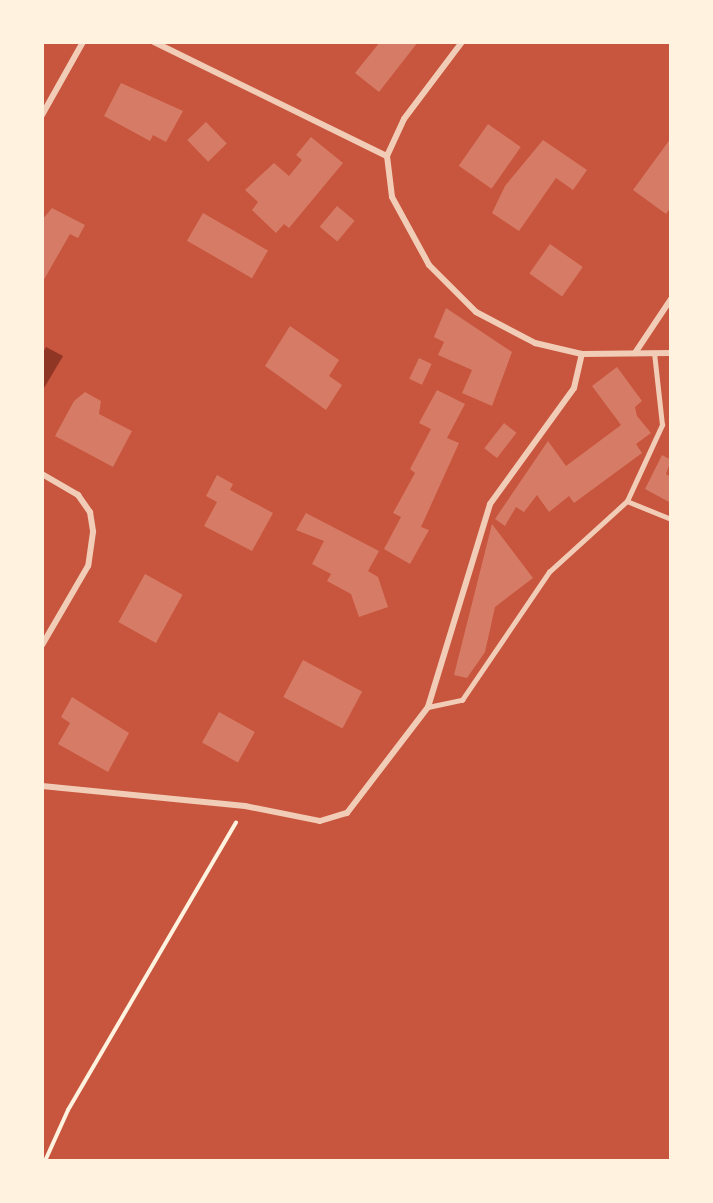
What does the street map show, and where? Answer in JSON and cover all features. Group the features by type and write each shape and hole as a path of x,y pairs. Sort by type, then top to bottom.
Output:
{"street":[{"path":"42,115 83,42"},
{"path":"154,42 387,156"},
{"path":"462,42 404,119 387,156 392,197 429,265 476,312 535,343 582,354 671,353"},
{"path":"635,353 671,299"},
{"path":"42,786 245,806 320,821 347,813 428,707 490,504 574,388 582,354"},
{"path":"42,474 78,495 90,512 93,532 87,566 42,645"}],"lane":[{"path":"428,707 462,700 549,572 627,501 662,424 654,352"},
{"path":"627,501 671,519"}],"path":[{"path":"45,1161 68,1110 245,806"}],"shaded area":[{"path":"46,347 63,356 44,388 42,354"}],"building":[{"path":"380,42 418,42 379,92 355,73"},
{"path":"121,83 183,111 166,142 153,135 150,141 104,116"},
{"path":"206,122 227,144 208,162 187,140"},
{"path":"488,124 521,147 492,189 459,166"},
{"path":"311,137 343,163 289,228 284,224 276,233 252,210 258,202 245,190 274,163 289,176 302,160 296,155"},
{"path":"671,138 671,207 666,214 633,190"},
{"path":"543,140 587,170 573,190 556,178 519,231 492,213 505,186"},
{"path":"337,206 355,221 337,241 320,227"},
{"path":"52,208 85,225 78,238 70,234 42,283 42,220"},
{"path":"203,213 268,250 252,278 187,241"},
{"path":"550,244 583,267 562,296 529,273"},
{"path":"446,308 512,352 492,406 462,393 472,370 438,355 444,342 434,337"},
{"path":"290,326 339,360 329,376 342,385 326,410 265,366"},
{"path":"419,358 432,364 422,385 409,379"},
{"path":"617,367 642,401 635,407 637,416 651,433 636,444 642,453 574,503 569,496 549,512 537,495 524,512 516,507 505,526 495,519 548,441 566,466 621,425 592,386"},
{"path":"437,390 465,404 447,438 459,443 421,527 429,530 410,564 384,549 401,517 393,513 415,473 410,469 431,429 419,423"},
{"path":"85,392 101,401 99,414 132,431 113,467 55,436 74,401"},
{"path":"504,423 517,433 497,458 484,448"},
{"path":"662,455 671,460 666,474 671,477 671,503 645,489"},
{"path":"217,475 233,484 230,490 273,513 252,551 204,526 217,502 206,496"},
{"path":"306,513 379,551 368,571 378,577 388,607 359,617 351,594 327,581 331,574 312,564 324,541 296,530"},
{"path":"492,524 533,578 495,607 485,652 467,678 454,675"},
{"path":"145,574 183,595 156,643 118,622"},
{"path":"303,660 362,691 342,729 283,697"},
{"path":"72,697 129,733 108,772 58,744 70,723 61,717"},
{"path":"219,712 255,732 238,762 202,743"}]}
